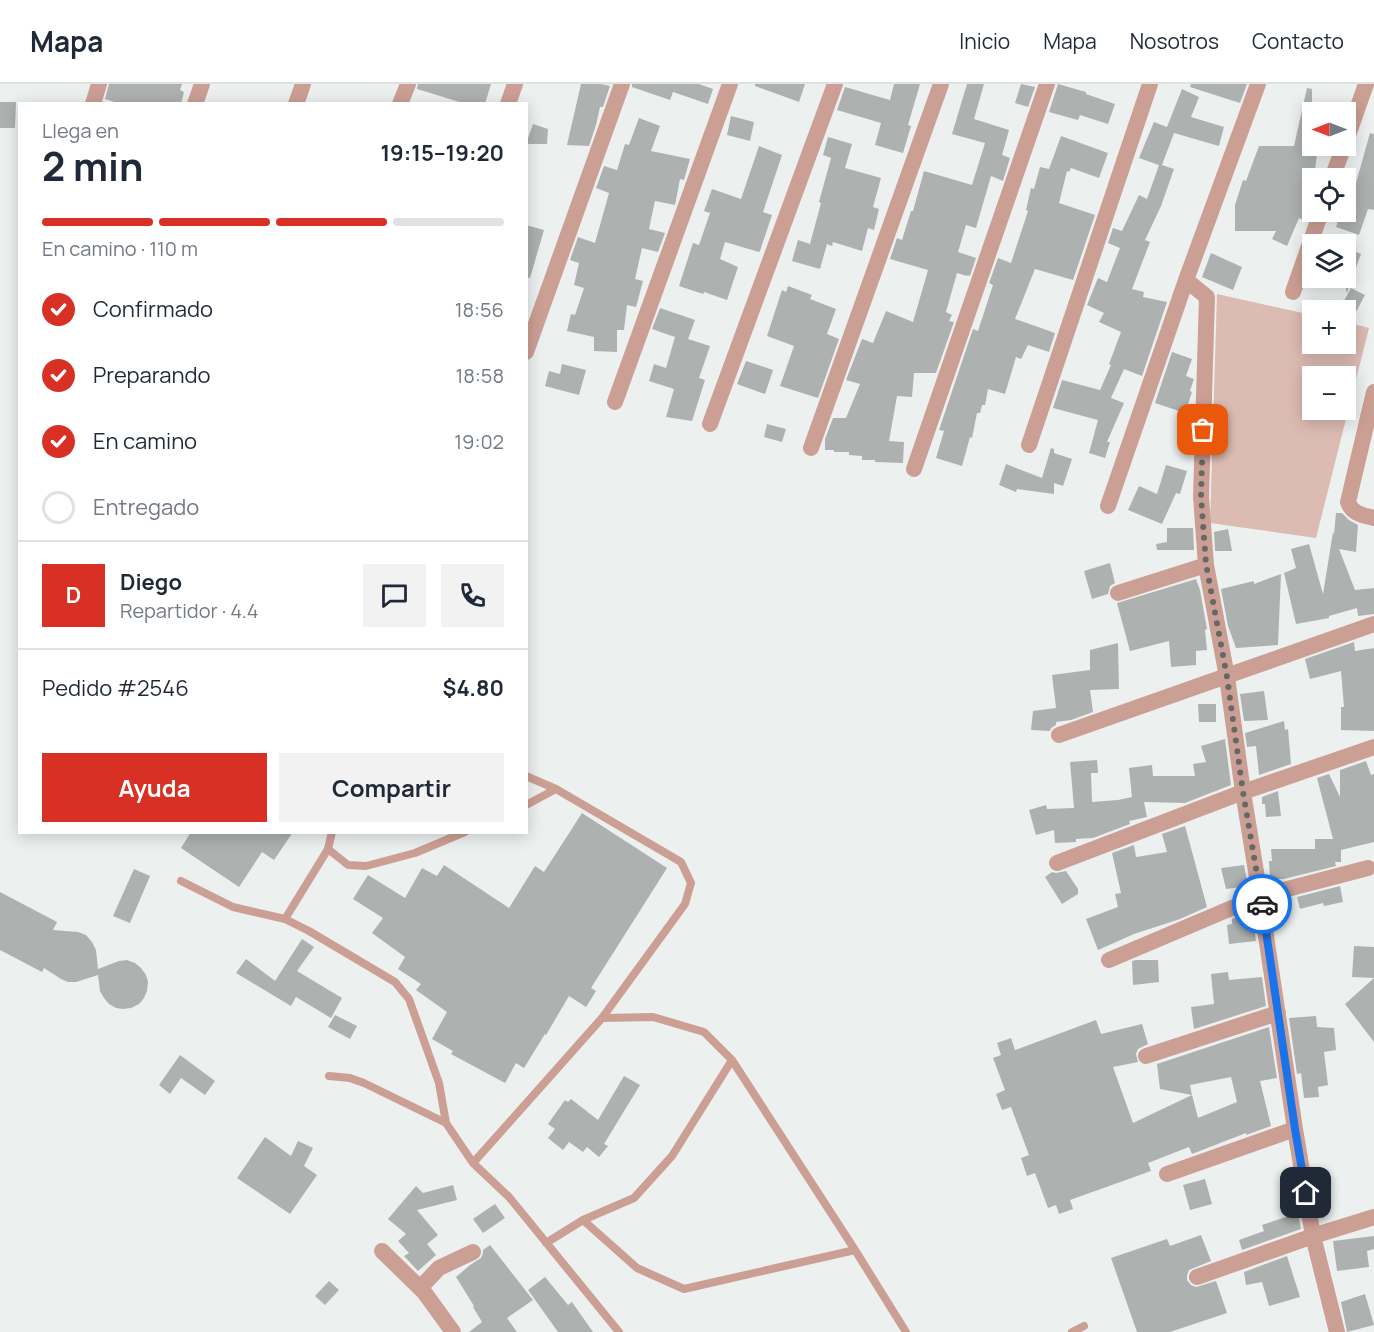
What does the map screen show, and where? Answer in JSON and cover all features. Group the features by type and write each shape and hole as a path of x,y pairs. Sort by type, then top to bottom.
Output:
{"street":[{"path":"94,102 99,84"},
{"path":"196,102 202,84"},
{"path":"297,102 303,84"},
{"path":"401,102 408,84"},
{"path":"509,102 515,84"},
{"path":"528,346 622,84"},
{"path":"615,402 730,84"},
{"path":"710,424 835,84"},
{"path":"811,448 941,84"},
{"path":"914,469 1047,84"},
{"path":"1029,445 1150,84"},
{"path":"1108,506 1186,280 1258,84"},
{"path":"1356,111 1365,84 1374,86"},
{"path":"1293,292 1318,222"},
{"path":"1186,280 1207,297 1201,497 1206,564 1227,677 1313,1236 1337,1332"},
{"path":"1374,392 1348,502 1355,512 1374,518"},
{"path":"1118,593 1206,564"},
{"path":"1059,735 1374,624"},
{"path":"1057,863 1243,792 1374,747"},
{"path":"1109,960 1260,896 1368,868"},
{"path":"1146,1056 1278,1013"},
{"path":"1167,1174 1295,1129"},
{"path":"1197,1277 1374,1217"},
{"path":"382,1251 420,1288 453,1332"},
{"path":"420,1288 439,1268 472,1252"}],"lane":[{"path":"472,1163 602,1018 686,904 691,883 681,862 556,789 528,777"},
{"path":"528,804 556,789"},
{"path":"285,919 328,849 332,834"},
{"path":"328,849 348,865 366,866 415,852 460,834"},
{"path":"182,881 233,907 285,919 395,982 409,999 439,1083 447,1123 472,1163 509,1197 619,1332"},
{"path":"602,1018 653,1017 704,1032 732,1060 906,1332"},
{"path":"546,1243 583,1220 634,1198 672,1156 732,1060"},
{"path":"329,1076 350,1078 364,1083 447,1123"},
{"path":"583,1220 638,1268 684,1289 855,1250"},
{"path":"1072,1332 1083,1326"}],"shaded area":[{"path":"1217,294 1302,313 1302,354 1356,354 1356,325 1369,328 1356,380 1356,366 1302,366 1302,420 1346,420 1316,538 1210,523"}],"building":[{"path":"109,84 182,84 180,90 184,92 182,102 115,102 105,99"},
{"path":"418,84 491,84 486,102 459,102 417,89"},
{"path":"581,84 610,86 603,107 600,107 589,146 567,145"},
{"path":"632,84 699,84 713,89 708,104 673,92 670,100 632,87"},
{"path":"755,84 805,84 799,102 755,86"},
{"path":"894,84 920,84 908,125 911,126 903,153 875,145 881,123 837,110 845,87 890,100"},
{"path":"967,84 984,84 974,119 1009,130 1002,155 1010,158 1003,181 991,176 976,228 966,225 958,252 976,258 970,276 957,273 946,312 952,315 949,321 954,322 936,373 914,373 912,397 897,396 889,441 904,442 903,463 862,460 862,456 849,455 849,452 825,450 825,439 833,418 846,418 860,384 846,380 862,339 873,343 886,311 913,322 928,270 890,259 897,238 902,240 924,171 972,185 985,143 952,134"},
{"path":"1021,84 1035,87 1028,107 1015,103"},
{"path":"1058,84 1115,104 1108,124 1080,115 1078,120 1049,112"},
{"path":"1191,84 1247,84 1240,103 1190,87"},
{"path":"1307,88 1312,89 1312,102 1304,102"},
{"path":"1182,89 1199,97 1191,117 1224,127 1219,146 1174,133 1162,165 1174,169 1161,206 1145,240 1150,242 1132,289 1144,292 1143,297 1167,302 1142,376 1124,369 1111,398 1124,403 1107,442 1110,442 1105,458 1089,453 1098,420 1053,408 1062,380 1100,390 1111,365 1109,364 1121,332 1099,322 1104,313 1087,305 1098,278 1107,282 1120,248 1108,243 1113,228 1122,231 1139,195 1147,199 1159,165 1139,158 1154,122 1167,127"},
{"path":"0,102 16,102 15,128 0,128"},
{"path":"1302,110 1302,156 1317,156 1315,168 1302,168 1302,219 1299,218 1287,246 1272,239 1276,231 1235,231 1235,205 1243,180 1246,181 1259,146 1294,146"},
{"path":"731,116 754,122 750,141 727,135"},
{"path":"639,118 660,126 651,151 690,159 684,180 680,179 675,205 655,201 649,229 665,233 658,252 642,248 635,279 643,281 636,307 627,305 624,330 617,330 617,352 594,351 594,337 567,331 571,314 575,315 584,288 574,285 579,263 570,260 578,237 595,243 609,193 596,188 604,166 617,170 625,144 629,145"},
{"path":"533,124 548,129 547,144 528,144"},
{"path":"1370,133 1374,134 1374,210 1368,209 1359,235 1336,227 1338,222 1356,222 1356,183"},
{"path":"1061,136 1108,153 1099,178 1071,168 1069,172 1067,171 1059,203 1095,215 1073,280 1035,269 1015,319 1055,333 1049,352 1028,345 1021,359 1016,357 1005,394 988,389 985,405 982,405 980,413 977,413 972,438 970,437 962,466 936,458 944,431 939,430 973,329 978,331 993,285 989,283 998,258 1011,263 1028,211 1026,210 1031,188 1034,189 1040,167 1049,169"},
{"path":"828,137 852,144 845,168 881,178 873,207 879,209 874,230 868,228 862,251 833,242 832,246 827,244 820,269 792,261 798,240 810,244 831,158 823,155"},
{"path":"759,146 782,155 763,212 772,215 760,251 725,242 720,259 738,267 727,300 679,286 693,243 699,245 710,213 704,211 712,189 741,199"},
{"path":"528,226 544,230 530,278 528,278"},
{"path":"1356,252 1361,254 1356,268"},
{"path":"1211,253 1242,267 1233,290 1202,277"},
{"path":"788,286 812,295 810,299 836,309 827,334 839,339 818,398 780,386 794,346 767,336 782,290 786,292"},
{"path":"1351,288 1365,295 1356,312 1356,300 1344,300"},
{"path":"660,308 695,320 688,339 710,346 699,378 705,380 692,421 666,417 674,389 649,381 654,364 666,368 675,337 652,329"},
{"path":"1172,352 1192,359 1186,376 1194,379 1185,413 1155,403"},
{"path":"746,361 773,370 765,394 737,384"},
{"path":"562,364 586,370 579,395 545,386 549,371 560,374"},
{"path":"767,424 786,429 782,442 764,437"},
{"path":"1051,448 1054,449 1054,453 1072,459 1063,486 1054,483 1054,494 1017,489 1016,492 999,485 1006,464 1042,478"},
{"path":"1166,465 1187,471 1180,494 1176,493 1162,524 1128,510 1139,486 1157,494"},
{"path":"1336,513 1342,513 1358,525 1356,552 1339,549 1355,590 1374,588 1374,614 1358,616 1357,608 1329,616 1329,618 1296,624 1284,573 1296,568 1291,549 1309,544 1323,594"},
{"path":"1167,528 1193,528 1194,550 1157,550 1156,544 1167,542"},
{"path":"1228,529 1232,551 1215,551 1214,532"},
{"path":"1110,563 1115,583 1110,586 1108,594 1092,599 1084,571"},
{"path":"1281,574 1278,645 1236,648 1228,626 1221,589 1254,581 1254,584"},
{"path":"1196,579 1207,629 1205,630 1207,650 1196,651 1196,665 1171,667 1169,641 1130,651 1117,603"},
{"path":"1354,642 1355,651 1374,648 1374,731 1341,730 1341,707 1344,707 1341,671 1310,679 1305,659"},
{"path":"1118,643 1119,689 1090,690 1093,712 1071,720 1056,722 1050,731 1031,730 1033,711 1056,708 1052,675 1090,670 1090,650"},
{"path":"1264,691 1268,720 1244,721 1240,694"},
{"path":"1198,704 1216,704 1216,722 1199,722"},
{"path":"1284,721 1285,730 1288,729 1291,764 1259,775 1256,746 1247,747 1245,733"},
{"path":"1225,739 1231,785 1185,803 1144,802 1147,817 1129,821 1130,824 1093,838 1055,843 1054,830 1036,835 1029,810 1046,805 1047,809 1074,808 1070,762 1097,760 1098,773 1091,773 1092,802 1118,800 1132,797 1129,768 1152,765 1153,776 1195,776 1193,764 1206,762 1201,746"},
{"path":"1366,761 1371,775 1374,774 1374,842 1341,850 1341,862 1335,862 1336,866 1284,879 1270,879 1271,849 1315,849 1315,839 1333,839 1317,778 1329,774 1340,797 1340,770"},
{"path":"1278,791 1281,816 1266,817 1262,797"},
{"path":"582,813 667,868 591,988 596,991 586,1007 569,996 524,1068 516,1063 505,1083 451,1054 453,1051 432,1039 447,1012 416,990 421,984 398,969 405,957 372,933 383,918 353,899 368,875 405,898 422,868 437,876 444,865 509,908 535,866 544,872"},
{"path":"1185,826 1207,907 1098,950 1086,919 1118,907 1115,894 1121,893 1112,853 1134,845 1136,857 1167,852 1162,834"},
{"path":"190,834 292,834 274,860 262,852 239,887 181,848"},
{"path":"1244,865 1248,886 1226,889 1221,868"},
{"path":"134,869 150,876 130,923 113,916"},
{"path":"1066,871 1078,889 1078,894 1062,904 1045,877 1052,872"},
{"path":"1340,886 1343,902 1324,906 1323,903 1300,909 1297,897"},
{"path":"0,892 57,922 53,930 86,935 96,950 98,969 119,961 127,960 135,963 146,975 148,982 144,998 131,1008 116,1008 109,1004 100,991 98,975 76,982 68,982 44,968 42,972 0,950"},
{"path":"1252,915 1256,941 1229,944 1227,925 1232,924 1232,919"},
{"path":"302,939 314,947 297,971 342,998 331,1018 296,997 291,1006 236,973 246,959 275,981"},
{"path":"1354,946 1374,947 1374,978 1352,977"},
{"path":"1158,960 1159,982 1133,985 1132,961"},
{"path":"1228,972 1229,980 1262,977 1266,1006 1194,1029 1191,1007 1214,1004 1211,974"},
{"path":"1374,978 1374,1042 1345,1004"},
{"path":"335,1015 357,1026 350,1039 328,1027"},
{"path":"1316,1016 1317,1027 1334,1028 1336,1050 1324,1052 1328,1085 1318,1087 1319,1097 1304,1098 1301,1073 1297,1074 1289,1018"},
{"path":"1096,1020 1101,1034 1142,1024 1148,1044 1138,1049 1136,1054 1138,1062 1113,1067 1133,1123 1192,1095 1160,1089 1157,1064 1269,1027 1277,1078 1260,1081 1271,1126 1192,1154 1189,1147 1148,1163 1151,1171 1070,1200 1073,1209 1059,1214 1056,1205 1048,1208 1035,1173 1027,1176 1021,1158 1029,1155 1011,1107 1002,1110 996,1094 1005,1090 993,1058 1001,1055 997,1043 1011,1038 1015,1050","holes":["1231,1077 1237,1102 1198,1118 1190,1085"]},
{"path":"180,1055 215,1081 205,1095 181,1078 170,1094 159,1085"},
{"path":"624,1076 640,1085 604,1144 608,1146 599,1157 587,1147 583,1152 569,1142 563,1150 548,1138 555,1129 548,1124 565,1100 568,1102 571,1099 598,1120"},
{"path":"265,1137 291,1156 298,1141 313,1148 304,1166 317,1175 290,1214 237,1178"},
{"path":"1205,1179 1212,1204 1190,1210 1183,1185"},
{"path":"453,1185 457,1200 417,1210 438,1235 427,1244 436,1255 418,1271 404,1256 409,1253 398,1241 406,1234 388,1219 416,1186 423,1193"},
{"path":"495,1204 505,1218 483,1233 473,1219"},
{"path":"1298,1213 1301,1229 1242,1250 1239,1240 1264,1231 1262,1225"},
{"path":"1201,1235 1211,1261 1189,1270 1187,1280 1196,1287 1216,1281 1227,1313 1170,1332 1137,1332 1111,1258 1167,1239 1170,1246"},
{"path":"1374,1236 1374,1249 1367,1251 1369,1267 1337,1271 1333,1241"},
{"path":"490,1245 533,1300 507,1318 517,1332 469,1332 482,1322 456,1277 481,1258 483,1250"},
{"path":"1287,1256 1300,1297 1269,1306 1262,1282 1246,1285 1244,1272"},
{"path":"545,1277 568,1305 572,1302 593,1332 558,1332 528,1290"},
{"path":"329,1281 339,1290 325,1305 315,1296"},
{"path":"1365,1294 1374,1325 1347,1332 1341,1302"}],"way so far":[{"path":"1203,430 1201,497 1206,564 1227,677 1262,904"}],"route":[{"path":"1262,904 1306,1193"}]}
